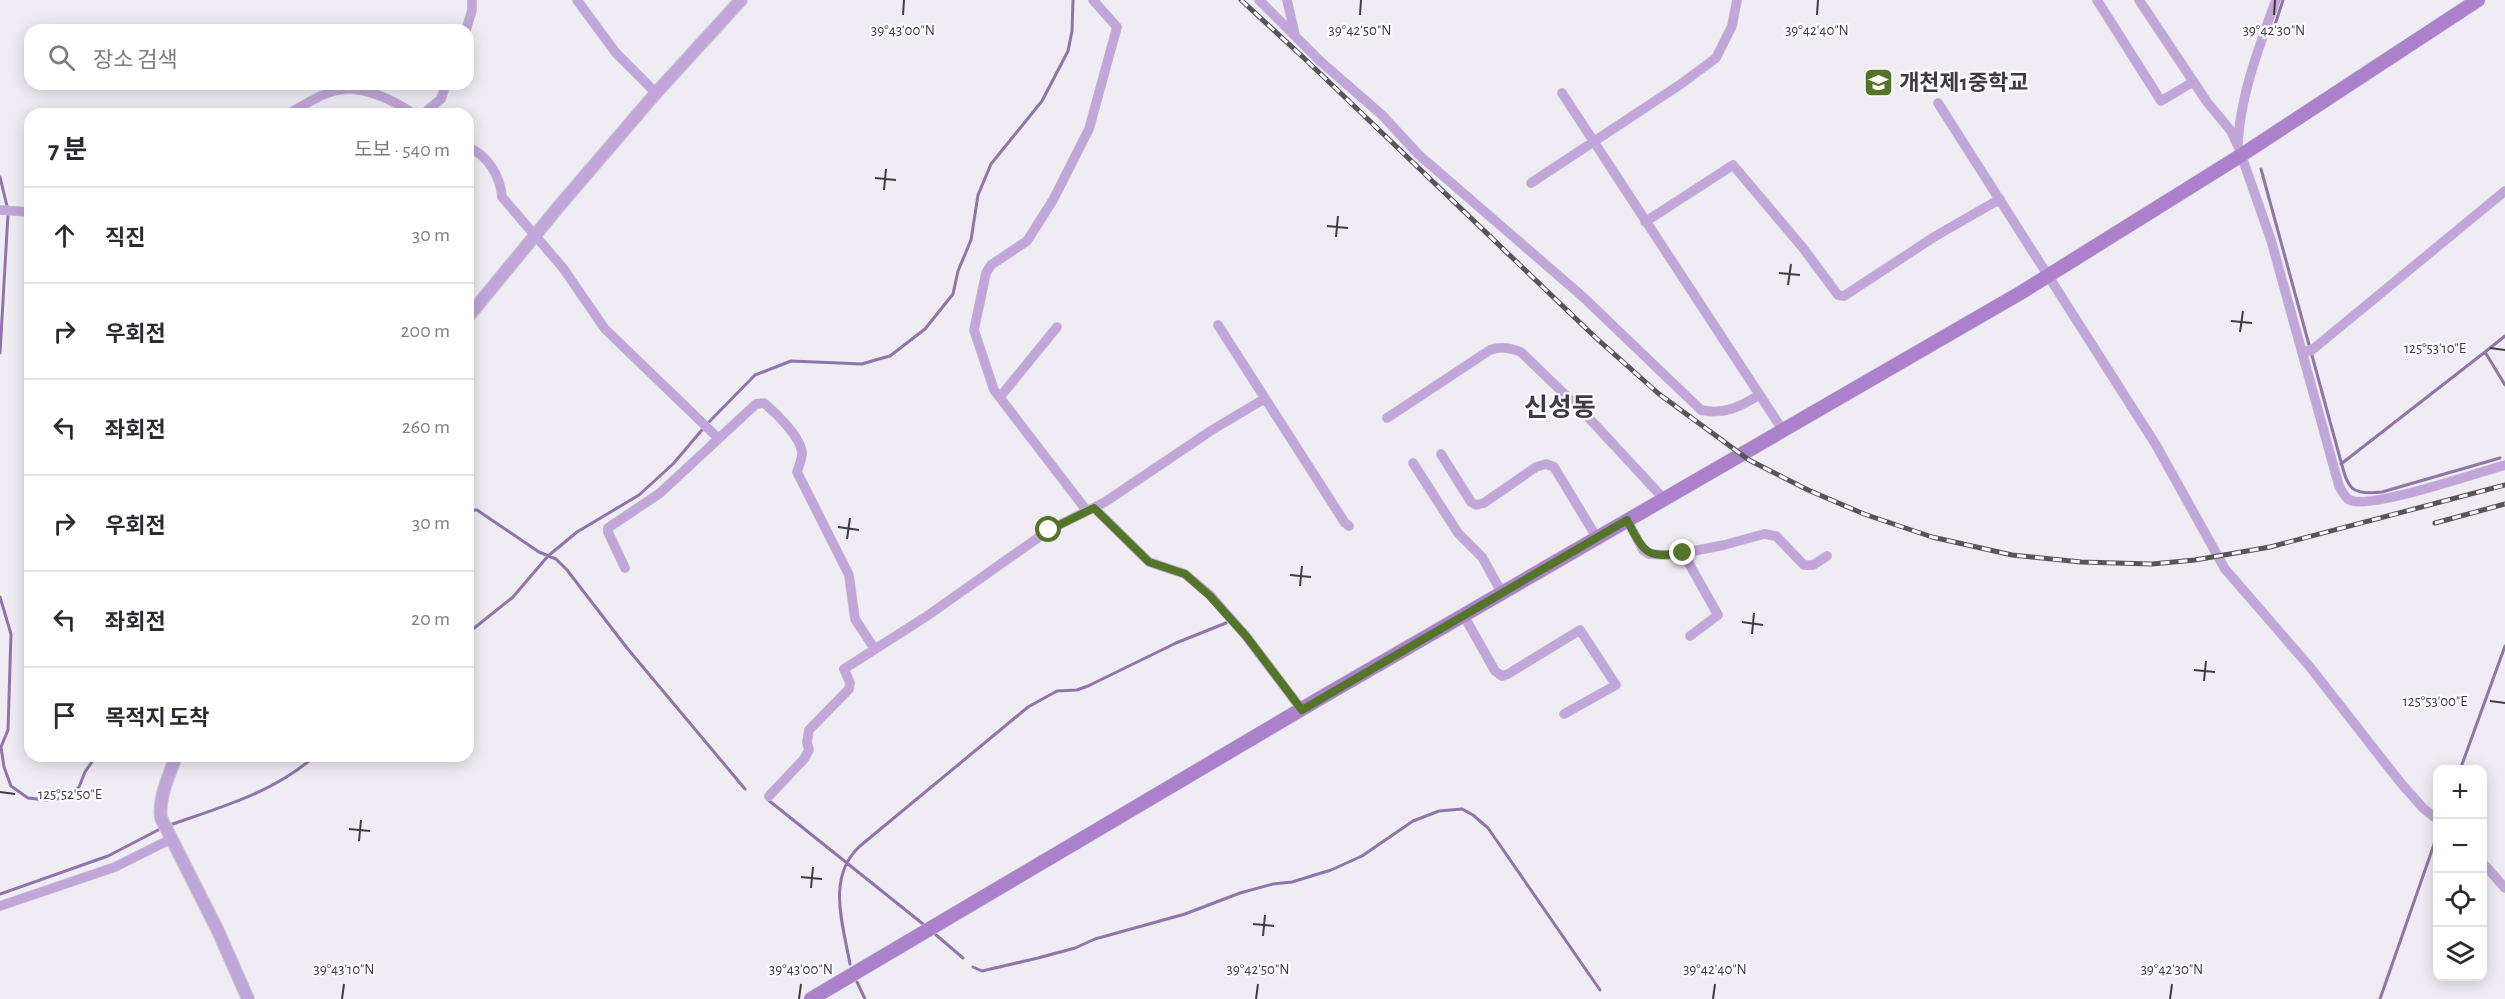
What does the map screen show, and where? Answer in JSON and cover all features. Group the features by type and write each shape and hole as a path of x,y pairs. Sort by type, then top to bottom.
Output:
{"main road":[{"path":"811,999 1782,429 1944,339 2049,276 2239,151 2478,0"}],"street":[{"path":"468,24 472,0"},
{"path":"578,0 616,53 656,93"},
{"path":"474,310 656,93 741,0"},
{"path":"1093,0 1117,27 1089,129 1053,200 1027,241 991,265 986,273 974,330 994,390 1091,509 1149,562 1185,574 1210,596 1246,636 1302,710"},
{"path":"1259,0 1320,61 1382,115 1419,155 1582,296 1701,410 1725,412 1746,404 1760,395"},
{"path":"1287,0 1295,35"},
{"path":"1531,183 1681,84 1716,58 1732,26 1737,0"},
{"path":"2097,0 2161,101 2193,82"},
{"path":"2139,0 2193,82 2231,131 2271,240 2307,351 2335,475 2345,496 2351,501 2375,502 2505,465"},
{"path":"2239,151 2238,132 2250,79 2276,0"},
{"path":"299,108 327,93 340,90"},
{"path":"359,90 394,102 404,108"},
{"path":"430,108 441,99 444,90"},
{"path":"1562,93 1782,429"},
{"path":"1938,103 2156,445 2225,569 2310,667 2400,782 2423,808 2437,819"},
{"path":"474,150 489,163 501,182 502,197 563,268 594,316 613,338 717,437"},
{"path":"1645,222 1733,165 1803,248 1838,295 1844,296 1934,237 2000,199"},
{"path":"2307,351 2505,191"},
{"path":"0,210 24,212"},
{"path":"1218,325 1264,399 1349,526"},
{"path":"1000,397 1057,327"},
{"path":"1387,418 1490,350 1505,347 1513,349 1521,352 1587,416 1664,499"},
{"path":"768,796 804,759 809,750 807,742 809,730 849,689 850,683 844,669 927,616 1049,530 1091,509 1264,399"},
{"path":"625,568 608,528 660,493 717,437 760,402 772,410 786,425 801,448 802,455 797,472 849,575 855,619 874,648"},
{"path":"1441,454 1476,506 1484,503 1536,467 1546,464 1554,467 1597,538"},
{"path":"1413,463 1458,533 1482,557 1502,593"},
{"path":"1627,520 1643,550 1649,554 1683,553 1764,534 1776,536 1804,565 1813,565 1827,556"},
{"path":"1683,553 1718,615 1690,636"},
{"path":"1464,616 1495,670 1502,676 1580,630 1616,685 1564,714"},
{"path":"174,762 160,809 161,819 218,931 248,999"},
{"path":"0,906 115,867 171,839"},
{"path":"2487,868 2505,888"}],"waterway":[{"path":"474,628 513,597 548,556 577,532 639,495 673,464 707,424 755,375 791,361 862,364 890,356 925,329 953,294 958,271 971,240 978,195 991,164 1042,101 1068,51 1072,31 1073,0"},
{"path":"2273,31 2283,0"},
{"path":"2261,169 2348,483 2356,491 2382,492 2500,458"},
{"path":"0,177 7,206"},
{"path":"0,353 8,214"},
{"path":"2505,336 2485,352 2505,385"},
{"path":"2341,464 2485,352"},
{"path":"474,510 539,552 556,559 567,570 627,648 745,789"},
{"path":"0,597 11,634 8,730 1,747 4,767 11,786 28,798 46,800 65,798 79,787 92,762"},
{"path":"850,964 841,917 840,886 843,872 850,858 860,846 1028,707 1057,691 1077,690 1088,686 1176,643 1226,623"},
{"path":"2462,765 2505,646"},
{"path":"170,825 246,798 282,780 308,762"},
{"path":"767,799 923,924"},
{"path":"973,967 982,971 1075,948 1095,939 1185,914 1240,893 1273,884 1292,882 1331,870 1362,856 1413,821 1439,811 1462,809 1488,828 1600,990"},
{"path":"0,894 108,856 160,829"},
{"path":"2380,999 2433,847"},
{"path":"935,934 963,958"},
{"path":"857,982 865,999"}],"railway":[{"path":"1241,0 1595,337 1659,394 1749,460 1808,490 1864,514 1932,537 2012,555 2081,562 2152,564 2195,560 2270,547 2505,485"},
{"path":"2435,523 2505,504"}],"place":[{"name":"개천제1중학교","path":"1878,83"}],"district":[{"name":"신성동","path":"1560,408"}],"route":[{"path":"1049,530 1094,508 1149,562 1185,574 1210,596 1246,636 1302,710 1627,520 1643,550 1649,554 1657,556 1683,553"}]}
